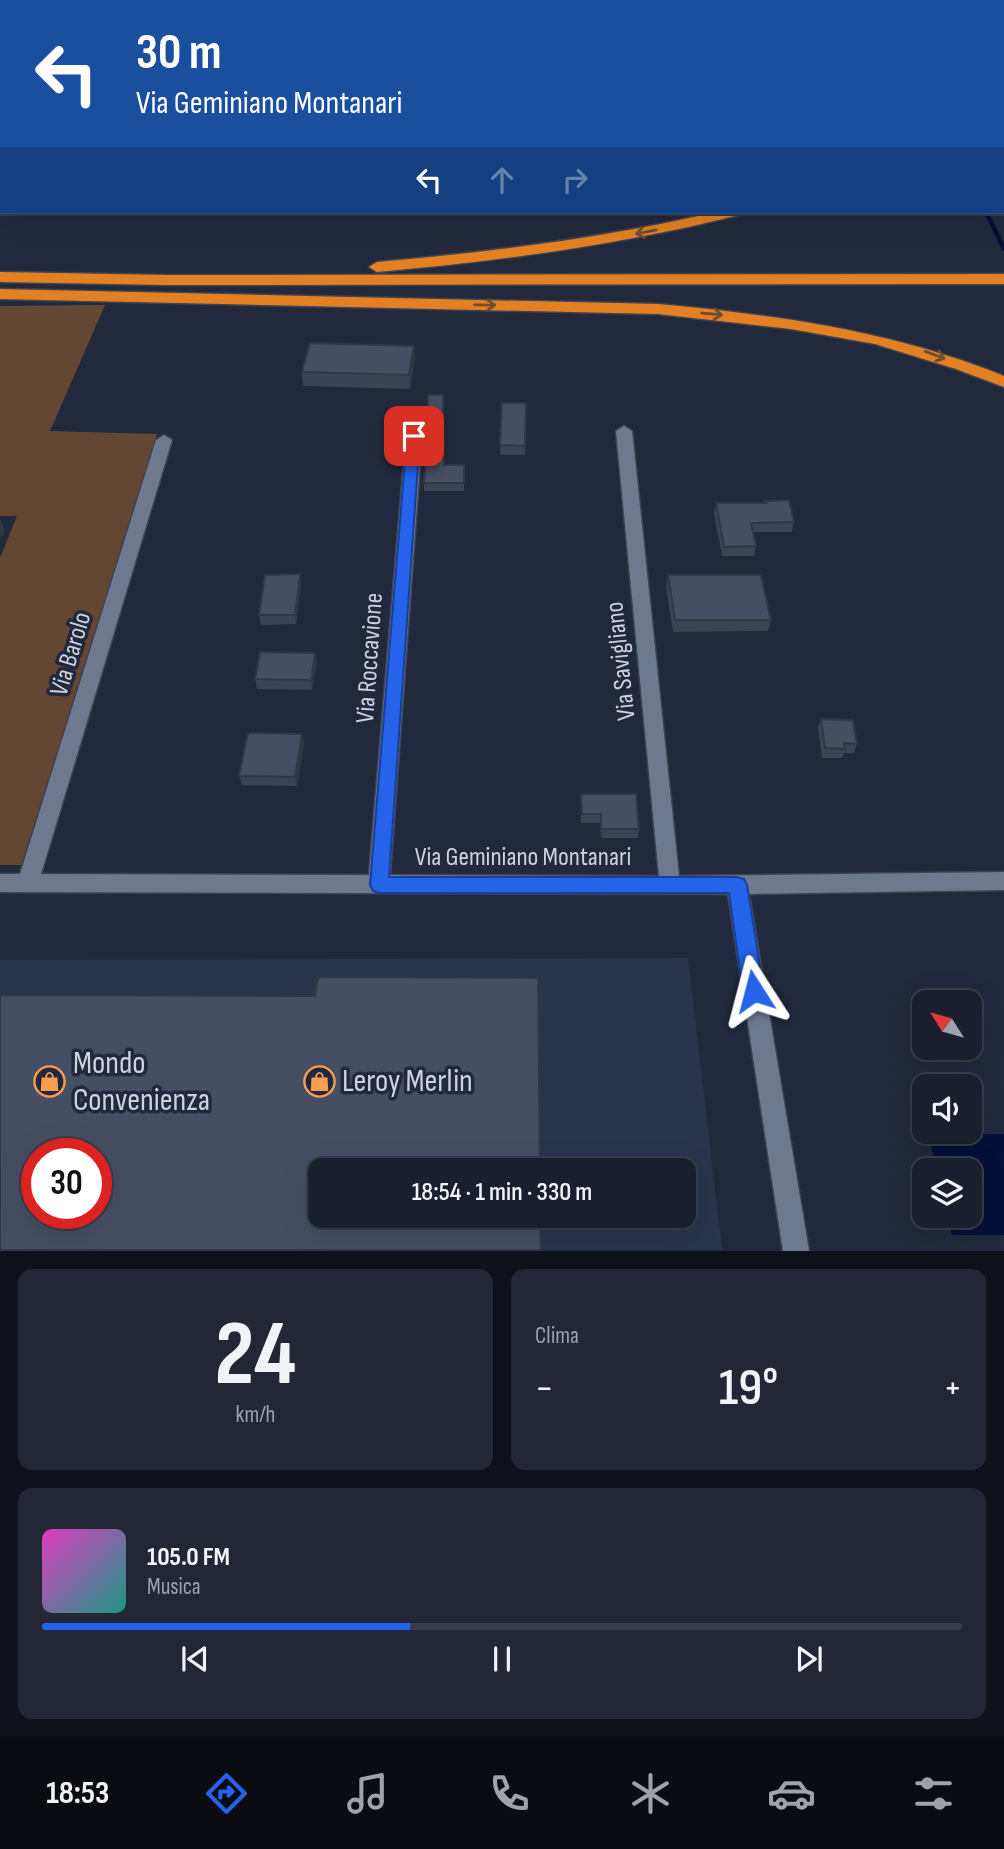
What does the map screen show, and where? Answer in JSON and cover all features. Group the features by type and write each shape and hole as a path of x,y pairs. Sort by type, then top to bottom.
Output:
{"highway":[{"path":"0,275 208,273 377,267 480,258 577,244 724,214"},
{"path":"0,275 167,280 1004,290"},
{"path":"0,293 1004,279"},
{"path":"0,293 604,308 727,315 813,326 884,340 916,348 1004,382"}],"street":[{"name":"Via Savigliano","path":"624,431 670,885"},
{"name":"Via Roccavione","path":"379,885 414,436"},
{"name":"Via Barolo","path":"28,883 164,440"},
{"name":"Via Geminiano Montanari","path":"0,883 737,885 1004,881"},
{"path":"737,885 796,1251"}],"shaded area":[{"path":"105,305 50,431 157,434 27,865 0,865 0,558 17,516 0,516 0,306"},
{"path":"688,958 722,1250 0,1250 0,960"}],"water":[{"path":"982,1134 1004,1134 1004,1235 952,1235 950,1228 982,1228 982,1158 934,1158 930,1144 982,1144"}],"building":[{"path":"310,343 414,346 409,375 302,372"},
{"path":"428,395 443,395 444,465 464,465 464,483 424,483 427,465"},
{"path":"502,403 526,403 525,446 500,445"},
{"path":"789,500 794,522 751,523 756,546 724,547 716,503"},
{"path":"300,574 295,615 259,615 265,575"},
{"path":"668,575 761,575 771,620 675,620"},
{"path":"260,652 315,653 311,680 255,679"},
{"path":"821,719 853,720 857,744 844,743 845,749 825,748"},
{"path":"248,733 302,734 295,777 239,776"},
{"path":"581,794 636,794 639,829 601,829 601,814 582,814"},
{"name":"Leroy Merlin","path":"318,977 538,978 540,1158 308,1158 308,1228 540,1228 541,1250 0,1250 0,995 315,996"}],"waterway":[{"path":"987,214 1004,249"}],"place":[{"name":"Mondo Convenienza","path":"50,1081"},
{"name":"Leroy Merlin","path":"319,1081"}],"route":[{"path":"414,436 379,885 737,885 754,991"}]}
